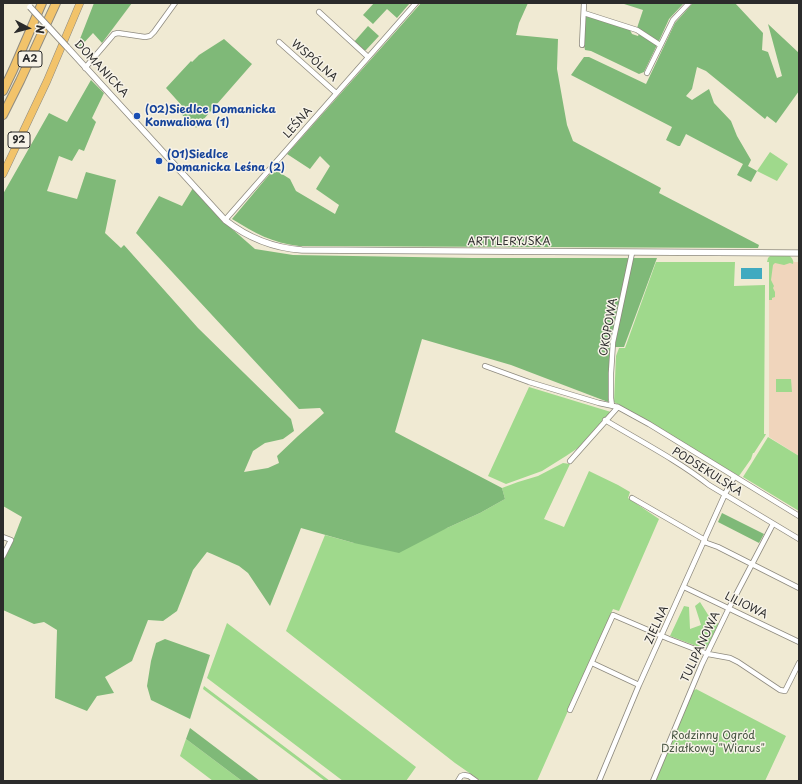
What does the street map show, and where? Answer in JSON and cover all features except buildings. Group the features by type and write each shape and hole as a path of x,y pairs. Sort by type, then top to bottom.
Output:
{"highway":[{"name":"A2","path":"3,91 42,3"},
{"name":"A2","path":"3,115 56,3"}],"main road":[{"name":"92","path":"3,174 47,81 80,3"}],"street":[{"path":"85,68 114,34 118,33 145,37 150,36 174,3"},
{"name":"LEŚNA","path":"225,220 416,3"},
{"path":"582,45 584,3"},
{"path":"647,73 673,20 688,3"},
{"name":"DOMANICKA","path":"28,5 225,220"},
{"path":"319,12 368,57"},
{"path":"584,13 637,30 660,45"},
{"name":"WSPÓLNA","path":"279,42 336,93"},
{"name":"ARTYLERYJSKA","path":"225,220 259,241 278,247 302,250 799,253"},
{"name":"OKOPOWA","path":"615,406 611,398 613,342 632,253"},
{"path":"485,366 529,382 599,403 615,406 649,424 799,516"},
{"path":"570,461 606,420 615,406"},
{"name":"PODSEKULSKA","path":"606,420 686,469 709,485 799,539"},
{"name":"ZIELNA","path":"599,781 639,685 734,477"},
{"path":"632,498 705,541 718,546 799,588"},
{"name":"TULIPANOWA","path":"653,781 702,664 773,524"},
{"path":"3,537 11,540 3,556"},
{"name":"LILIOWA","path":"684,587 799,642"},
{"path":"570,710 613,615 708,654 730,658 780,690 785,691 799,663"},
{"path":"592,663 639,685"},
{"path":"458,781 461,776 464,775 469,776 476,781"}],"shaded area":[{"path":"772,258 792,259 794,262 799,262 799,456 769,437 769,261"}],"green space":[{"path":"94,3 132,3 102,43 93,33 80,47 78,44"},
{"path":"374,3 410,3 397,18 387,9 373,24 363,15"},
{"path":"421,3 528,3 519,23 516,35 558,39 557,69 567,125 573,141 661,188 659,193 759,245 758,248 299,246 289,245 264,237 232,219 274,169 290,179 296,191 335,214 339,205 316,189 330,166 320,156 310,169 287,154"},
{"path":"621,3 684,3 669,19 659,41 637,28 643,10"},
{"path":"693,3 735,3 763,33 762,50 768,52 777,78 782,76 768,24 799,53 799,91 776,123 767,116 765,119 706,71 697,67 692,89 686,96 692,100 709,89 714,103 731,121 737,136 751,160 748,166 757,171 751,182 737,175 743,164 686,134 680,146 666,140 672,127 571,75 584,57 589,57 646,84 675,23"},
{"path":"588,16 630,30 632,34 638,36 639,34 657,45 644,72 639,74 591,51 585,50 584,18"},
{"path":"368,26 379,36 364,51 354,42"},
{"path":"224,39 252,64 196,128 180,113 184,108 166,88 191,61 192,62 199,55"},
{"path":"91,80 104,93 92,118 96,122 84,151 79,149 72,161 59,156 47,191 77,199 86,172 116,180 105,233 121,248 124,245 198,328 291,419 294,431 283,439 265,443 253,451 244,472 268,468 279,463 277,456 324,413 320,408 299,409 136,233 159,196 182,206 193,188 223,221 255,249 293,255 472,258 657,258 624,347 611,347 608,402 511,365 422,339 395,432 502,488 505,499 399,553 354,543 301,528 270,606 248,573 239,566 207,552 193,570 177,611 163,621 148,620 132,661 105,677 114,693 97,696 87,711 55,698 57,630 44,622 34,624 3,610 3,561 22,517 3,506 3,194 49,113 67,122"},
{"path":"770,152 788,164 777,181 757,171"},
{"path":"770,256 790,256 793,262 793,264 790,263 784,265 775,263 773,265 771,280 774,286 775,297 772,298 772,300 769,300 769,262 767,262"},
{"path":"656,262 735,262 734,286 765,285 764,434 766,434 739,476 614,402 616,356 619,348 625,348"},
{"path":"776,379 791,379 792,392 776,392"},
{"path":"529,387 611,412 578,448 542,471 506,484 488,476"},
{"path":"768,437 799,456 799,511 743,477"},
{"path":"563,463 570,464 544,519 564,527 589,471 630,492 628,498 659,519 619,611 613,609 537,781 481,781 455,763 286,631 325,535 354,543 447,528 480,513 505,499 502,488 538,476"},
{"path":"722,513 764,534 759,543 718,522"},
{"path":"700,602 712,621 721,625 707,648 704,649 670,636 684,606 689,607 690,629 701,625 695,606"},
{"path":"227,623 416,767 406,781 343,781 207,678"},
{"path":"165,639 210,655 190,719 151,700 147,686 151,661 156,643"},
{"path":"204,686 330,781 325,781 203,689"},
{"name":"Rodzinny Ogród Działkowy \"Wiarus\"","path":"696,689 786,736 765,781 654,781 693,690"},
{"path":"190,728 260,781 242,781 186,739"},
{"path":"186,739 242,781 213,781 180,756"}],"water":[{"path":"741,268 762,268 762,279 741,279"}],"place":[{"name":"(02)Siedlce Domanicka Konwaliowa (1)","path":"137,116"},
{"name":"(01)Siedlce Domanicka Leśna (2)","path":"159,161"}]}
